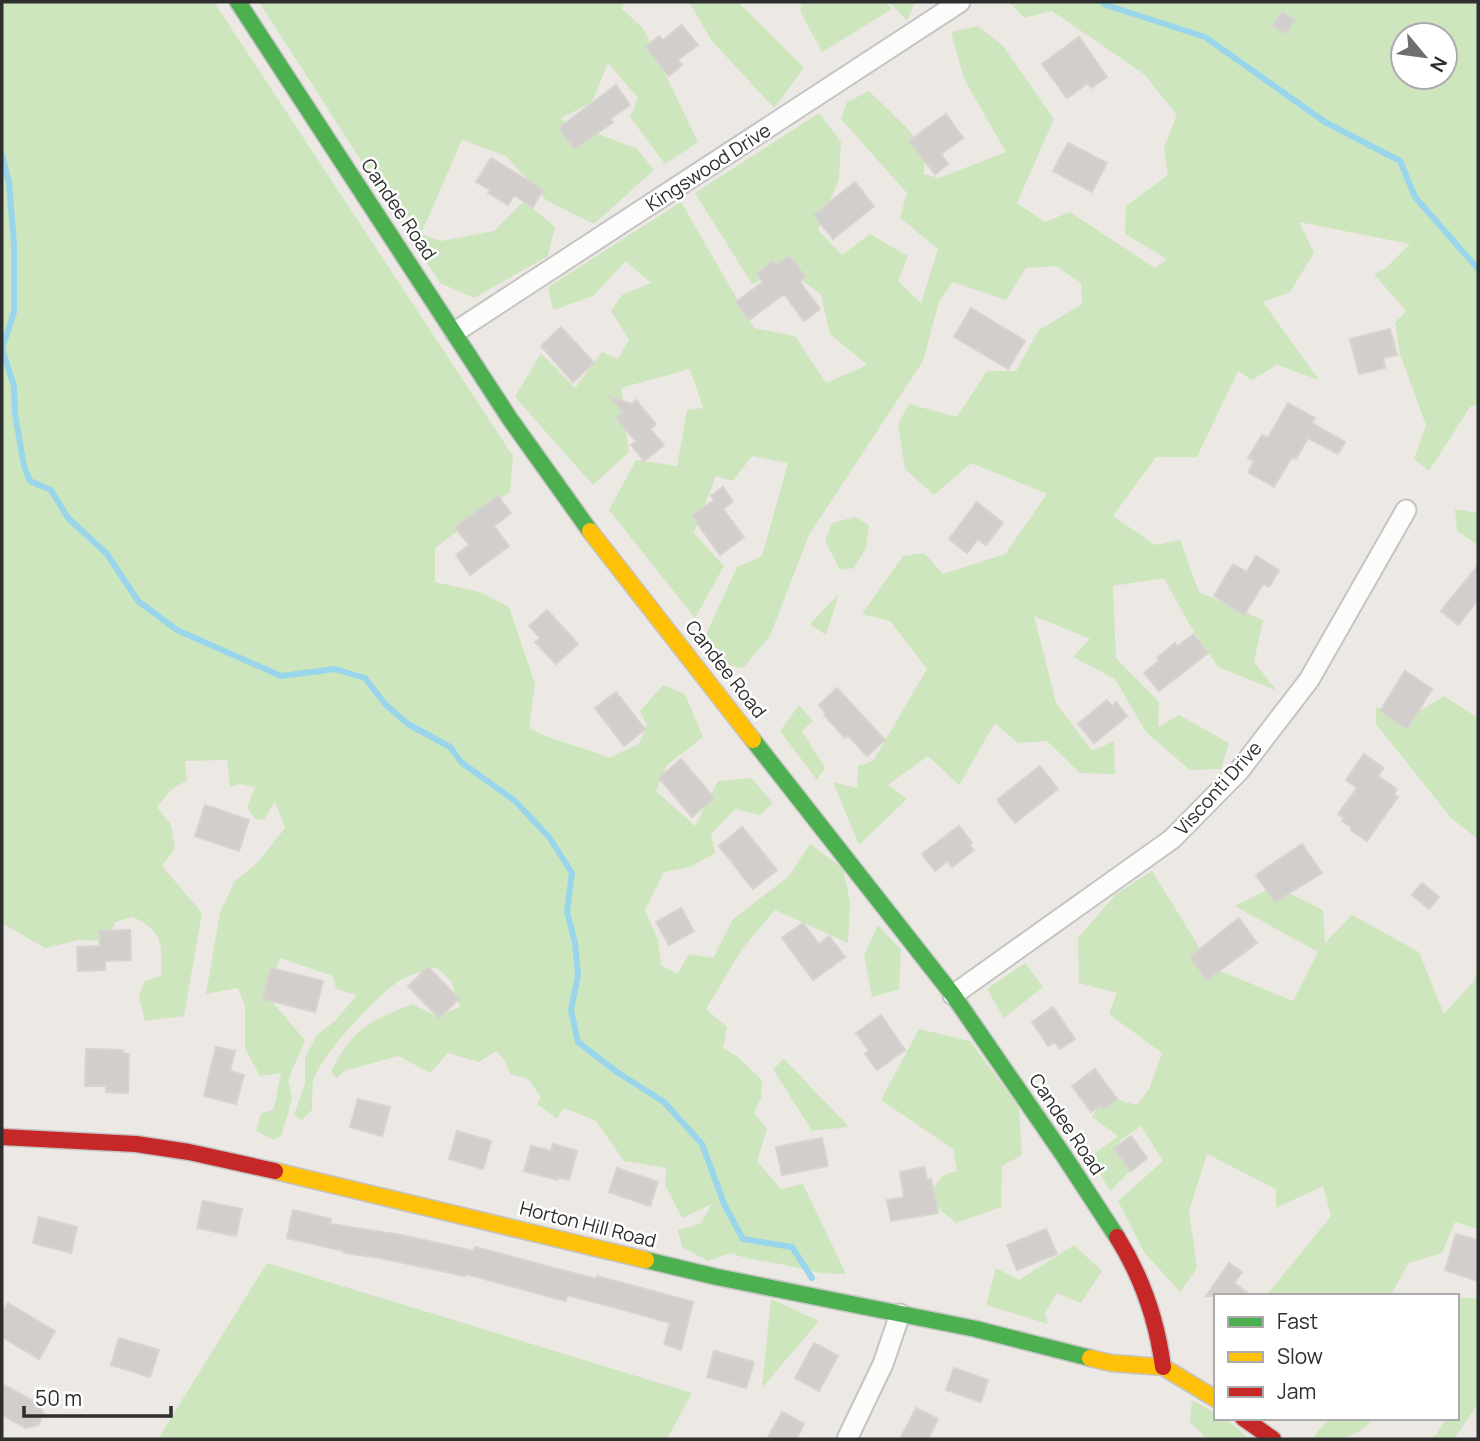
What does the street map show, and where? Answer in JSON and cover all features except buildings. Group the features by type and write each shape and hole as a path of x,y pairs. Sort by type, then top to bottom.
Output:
{"street":[{"name":"Candee Road","path":"238,2 456,332 510,419 580,519 953,995 1064,1156 1132,1261 1158,1331 1164,1367"},
{"name":"Kingswood Drive","path":"456,332 960,2"},
{"name":"Visconti Drive","path":"953,995 1172,839 1239,771 1309,680 1406,510"},
{"name":"Horton Hill Road","path":"2,1137 113,1140 191,1152 717,1277 976,1329 1111,1363 1164,1367"},
{"path":"847,1439 883,1364 900,1314"},
{"path":"1164,1367 1214,1398"},
{"path":"1246,1420 1273,1439"}],"green space":[{"path":"2,2 214,2 513,456 510,492 435,548 435,582 480,592 509,607 535,684 529,728 609,758 639,744 647,725 640,711 663,685 685,694 703,737 667,765 656,791 695,826 718,781 751,778 773,803 760,815 735,809 711,834 715,853 690,867 664,872 645,910 658,940 661,965 677,974 689,954 713,958 733,919 788,877 810,844 843,868 850,902 848,943 775,910 742,949 706,1009 727,1027 723,1048 738,1057 762,1080 761,1098 754,1113 767,1129 757,1161 781,1189 803,1184 846,1274 829,1274 731,1253 708,1261 682,1247 678,1230 700,1224 712,1204 682,1218 665,1185 666,1168 624,1161 596,1121 564,1108 557,1119 537,1104 541,1097 528,1079 510,1074 505,1061 496,1051 479,1062 448,1053 430,1073 398,1056 344,1071 337,1078 331,1072 339,1057 355,1035 373,1022 413,1004 436,1016 460,1007 451,981 436,967 400,980 350,1027 317,1071 313,1082 312,1110 302,1120 294,1115 305,1083 305,1057 317,1035 336,1020 357,995 336,989 333,976 280,958 267,996 305,1040 288,1080 292,1098 282,1135 273,1140 256,1131 261,1114 274,1109 281,1073 260,1076 245,1049 245,1006 238,988 206,994 220,912 235,881 258,862 285,828 275,801 264,820 255,819 247,807 255,787 239,784 230,787 227,760 185,761 187,780 171,790 157,807 171,825 175,848 162,866 202,913 184,1016 145,1021 139,996 145,981 161,976 161,947 151,928 133,917 115,922 107,941 79,940 45,948 2,923"},
{"path":"259,2 625,2 622,9 643,28 698,142 665,164 630,117 638,98 608,63 592,102 560,119 637,149 654,170 594,224 547,201 506,156 462,140 421,234 441,241 494,231 524,201 555,227 548,256 474,298 440,283"},
{"path":"689,2 738,2 804,68 774,108 712,41"},
{"path":"802,2 886,2 892,9 822,52 800,11"},
{"path":"889,2 915,2 907,21"},
{"path":"1009,2 1478,2 1478,405 1470,407 1429,471 1414,459 1426,425 1400,354 1395,323 1406,311 1374,274 1386,268 1410,244 1299,222 1314,253 1290,292 1263,302 1319,380 1277,365 1252,380 1238,371 1197,457 1156,457 1113,516 1155,545 1180,540 1199,592 1263,620 1254,662 1276,690 1218,667 1188,622 1164,578 1113,586 1116,658 1159,702 1158,727 1179,715 1229,743 1221,769 1190,770 1146,732 1115,679 1073,657 1090,639 1034,616 1056,703 1092,751 1114,741 1115,774 1080,773 1047,741 1018,743 995,723 959,785 928,756 888,785 907,799 859,845 833,782 857,788 858,766 873,761 927,669 890,621 862,614 903,556 924,553 943,574 1005,554 1047,494 971,463 934,495 905,469 898,424 909,404 957,417 987,371 1016,371 1039,330 1082,304 1081,283 1056,266 1026,268 1006,300 952,282 939,302 923,361 809,535 770,636 743,668 716,662 703,641 737,567 762,556 788,463 752,456 733,481 716,476 694,533 724,566 695,618 609,510 636,460 677,466 687,410 703,408 690,369 621,388 629,452 593,485 515,397 541,353 575,388 602,352 618,359 629,339 611,311 622,295 651,283 626,261 593,296 553,310 548,287 681,202 754,328 795,336 826,383 867,365 830,334 821,295 787,268 752,284 695,193 819,113 841,142 839,179 818,230 842,255 870,234 908,256 898,281 921,303 938,249 900,218 907,193 841,119 847,102 869,91 908,129 925,152 924,174 939,178 1006,152 964,79 951,32 978,26 1003,46 1054,119 1017,203 1045,222 1070,212 1155,268 1167,259 1125,234 1126,206 1168,175 1164,147 1177,115 1144,74 1052,11 1024,18"},
{"path":"1455,509 1478,513 1478,545 1457,531"},
{"path":"855,517 869,525 866,548 854,568 840,570 825,541 832,523"},
{"path":"839,594 826,635 810,624"},
{"path":"1444,696 1478,718 1478,839 1451,818 1376,724 1376,707 1406,719"},
{"path":"799,705 813,721 802,731 825,768 817,780 780,731"},
{"path":"1152,871 1208,966 1293,1001 1318,952 1235,906 1275,886 1323,910 1325,943 1352,915 1419,952 1444,1014 1473,982 1478,971 1478,1229 1455,1222 1442,1253 1409,1263 1391,1294 1268,1294 1331,1216 1323,1186 1276,1208 1276,1189 1207,1154 1189,1211 1197,1268 1180,1292 1144,1252 1118,1201 1163,1161 1141,1126 1119,1141 1137,1164 1110,1191 1090,1157 1118,1136 1092,1117 1105,1096 1137,1105 1149,1089 1162,1053 1109,1014 1117,993 1079,983 1078,938 1116,894"},
{"path":"878,925 901,950 899,989 872,997 864,955"},
{"path":"1025,963 1043,987 1004,1018 987,989"},
{"path":"919,1029 970,1041 1019,1107 1022,1155 1002,1166 1001,1207 956,1223 926,1198 943,1175 957,1171 953,1149 881,1100"},
{"path":"784,1059 849,1127 812,1131 773,1069"},
{"path":"1074,1245 1102,1271 1081,1303 1057,1293 1045,1313 1048,1324 986,1305 996,1268 1019,1280"},
{"path":"267,1263 692,1393 667,1439 158,1439"},
{"path":"1459,1298 1478,1298 1478,1404 1454,1439 1429,1439 1437,1434 1445,1420 1459,1420"},
{"path":"771,1299 819,1321 762,1388"},
{"path":"1192,1400 1214,1412 1214,1420 1227,1420 1250,1439 1207,1439 1190,1422"},
{"path":"1327,1420 1373,1420 1347,1437 1312,1439"}],"waterway":[{"path":"1102,2 1205,37 1325,122 1400,161 1415,197 1478,269"},
{"path":"2,155 9,183 14,244 14,312 2,349 14,386 15,414 24,466 30,481 51,490 68,518 107,554 138,601 177,630 281,676 335,669 365,678 385,704 408,724 450,747 461,762 515,801 549,837 572,873 567,912 575,943 578,975 571,1010 578,1042 617,1072 664,1102 702,1144 725,1206 743,1239 792,1247 812,1278"}],"traffic: fast":[{"path":"238,2 510,419 590,531"},
{"path":"753,740 953,995 1117,1237"},
{"path":"646,1260 717,1277 976,1329 1090,1358"}],"traffic: slow":[{"path":"590,531 753,740"},
{"path":"275,1171 646,1260"},
{"path":"1090,1358 1111,1363 1163,1367 1214,1398"}],"traffic: jam":[{"path":"2,1137 136,1144 189,1152 275,1171"},
{"path":"1117,1237 1147,1300 1163,1367"},
{"path":"1246,1420 1273,1439"}]}
